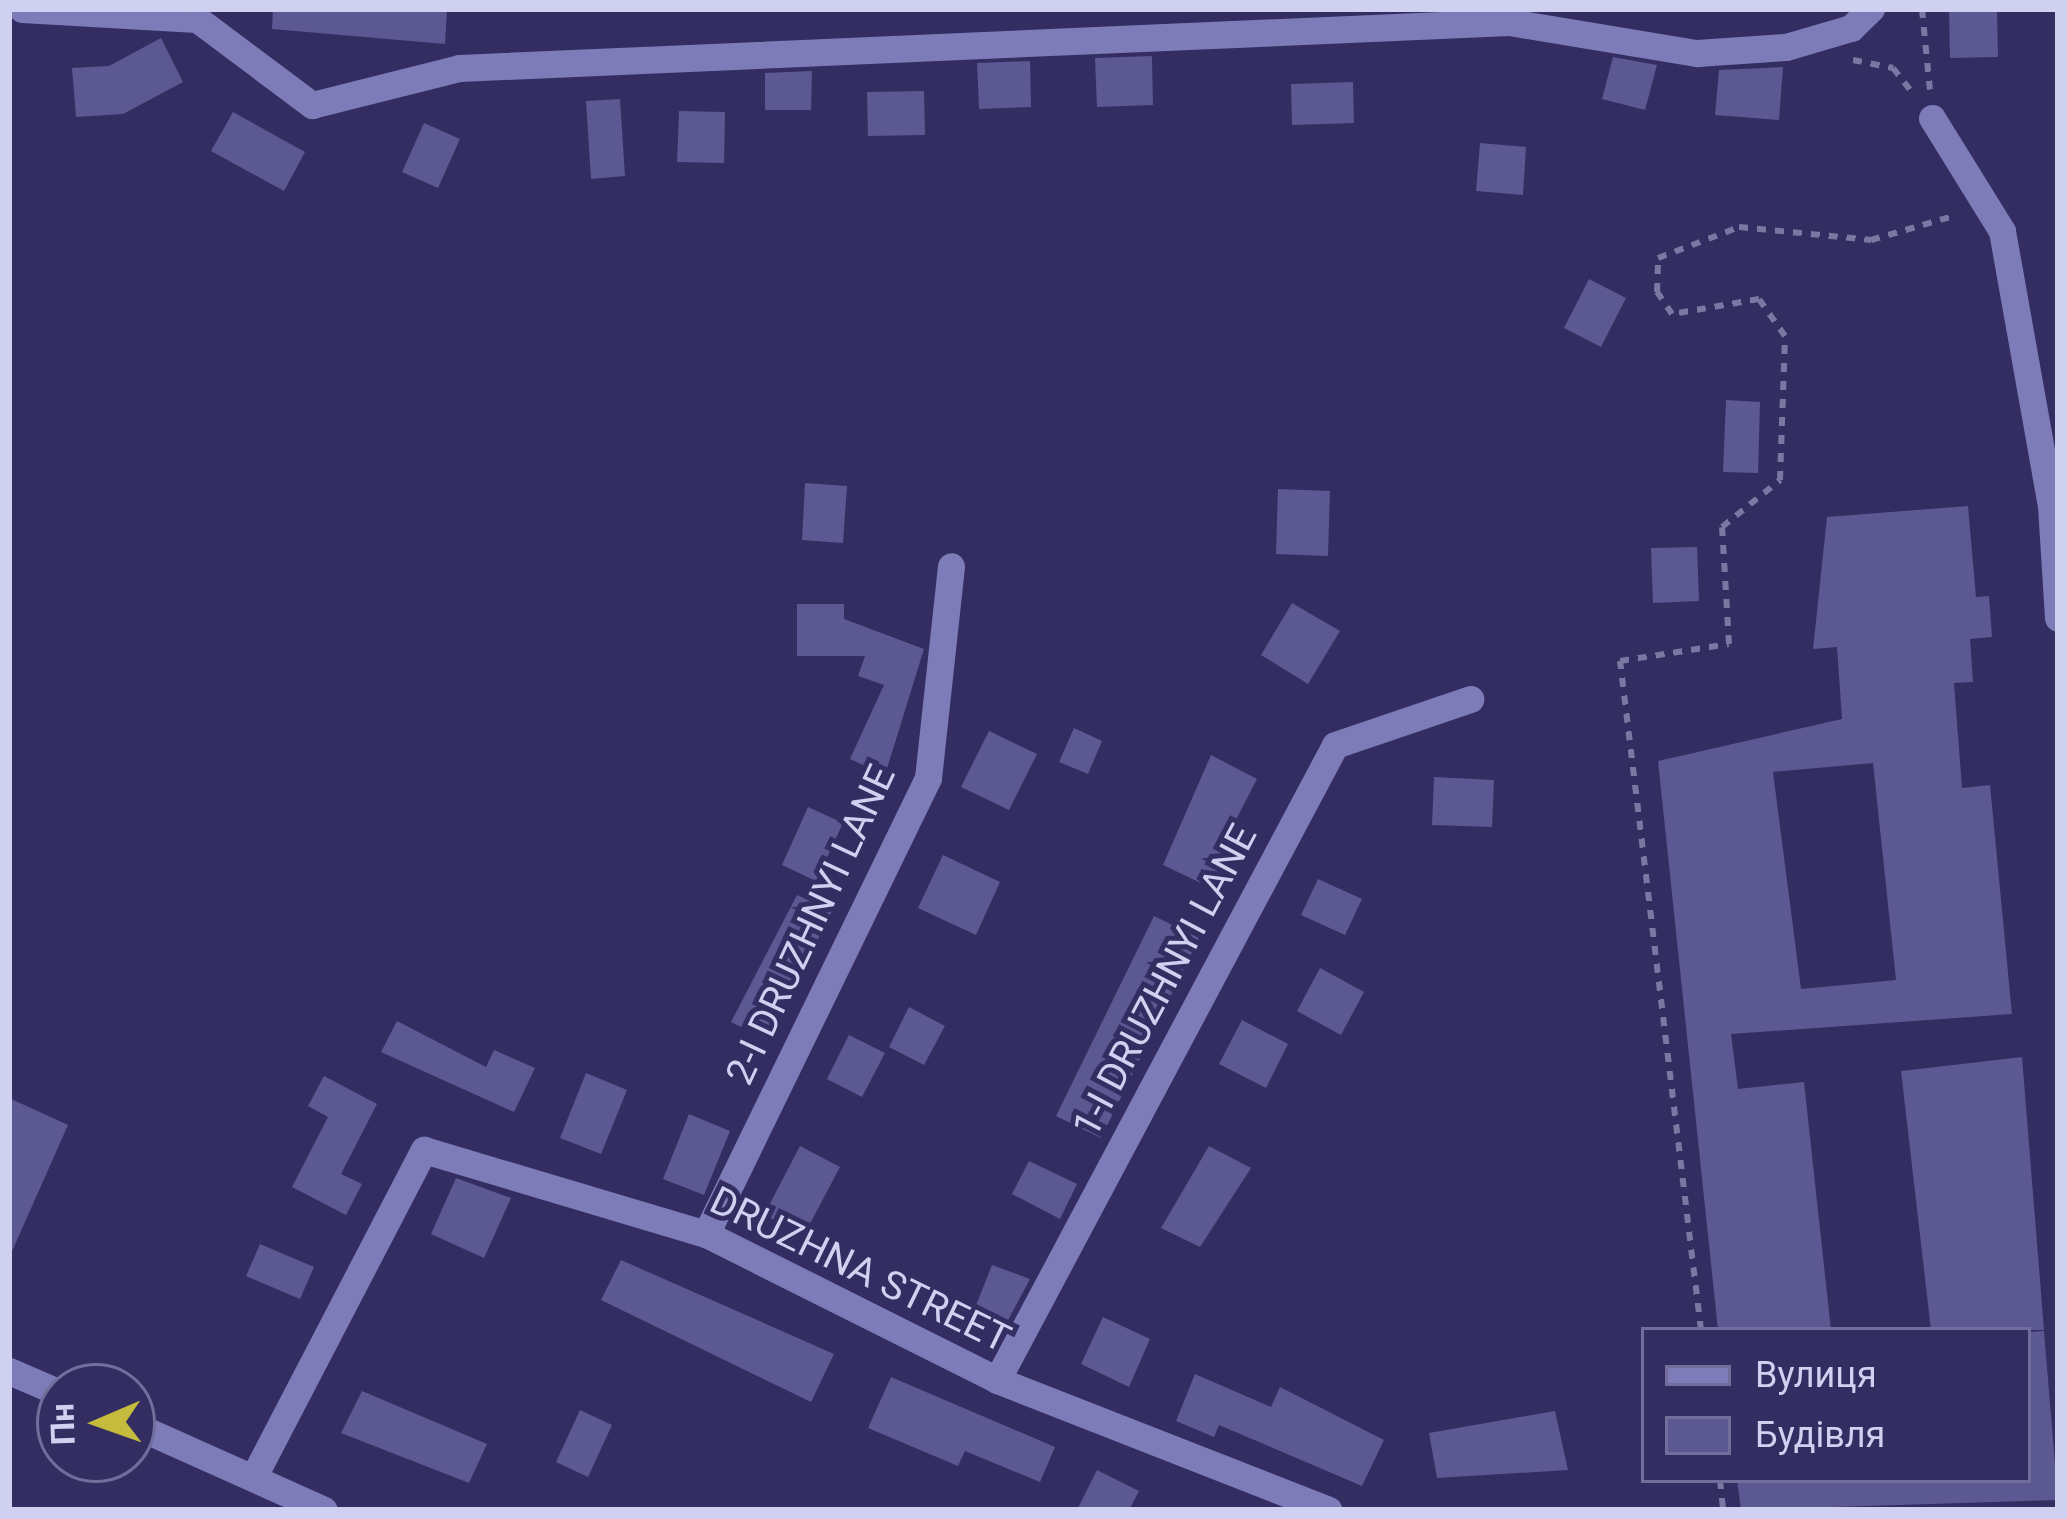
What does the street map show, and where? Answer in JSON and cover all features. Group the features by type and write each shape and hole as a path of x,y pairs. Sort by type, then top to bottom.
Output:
{"street":[{"path":"22,9 197,19 312,105 459,68 1485,23 1696,52 1786,47 1851,28 1870,9"},
{"path":"1932,118 1989,209 2051,506 2058,618"},
{"name":"2-I DRUZHNYI LANE","path":"706,1234 928,778 951,566"},
{"name":"1-I DRUZHNYI LANE","path":"997,1380 1335,745 1470,699"},
{"name":"DRUZHNA STREET","path":"254,1476 424,1150 706,1234 997,1380 1328,1510"},
{"path":"156,1434 324,1510"}],"path":[{"path":"1922,9 1932,118"},
{"path":"1786,47 1893,68 1932,118"},
{"path":"1701,1327 1620,661 1729,644 1722,527 1780,480 1785,336 1759,299 1672,314 1657,292 1658,258 1739,227 1871,240 1989,209"}],"building":[{"path":"273,9 447,9 445,44 272,29"},
{"path":"1949,9 1997,9 1998,57 1950,58"},
{"path":"161,38 183,82 123,114 76,117 72,68 109,66"},
{"path":"1152,56 1153,105 1097,107 1095,58"},
{"path":"1613,57 1657,65 1645,110 1602,99"},
{"path":"1030,61 1031,107 979,109 977,63"},
{"path":"1783,67 1779,120 1715,115 1719,70"},
{"path":"812,71 811,110 765,110 765,73"},
{"path":"1353,82 1354,123 1292,125 1291,84"},
{"path":"924,91 925,135 868,136 867,92"},
{"path":"620,99 625,176 591,179 586,101"},
{"path":"679,111 725,112 724,163 677,162"},
{"path":"233,112 305,152 284,191 211,151"},
{"path":"424,123 460,139 438,188 402,172"},
{"path":"1480,143 1526,147 1523,195 1476,191"},
{"path":"1589,279 1626,298 1601,347 1564,328"},
{"path":"1726,400 1760,402 1758,473 1723,472"},
{"path":"805,483 847,486 843,543 802,540"},
{"path":"1278,489 1330,491 1328,556 1276,554"},
{"path":"1968,506 1976,597 1989,596 1992,637 1970,639 1973,682 1954,683 1962,788 1990,785 2012,1014 1731,1034 1738,1089 1804,1082 1831,1327 1718,1327 1658,761 1842,719 1837,647 1813,649 1827,517","holes":["1873,763 1896,980 1801,989 1773,772"]},
{"path":"1697,547 1699,601 1653,603 1651,548"},
{"path":"1292,603 1340,631 1308,684 1261,655"},
{"path":"797,604 844,604 844,619 924,649 885,775 850,759 884,685 858,676 865,656 797,656"},
{"path":"1074,728 1102,741 1088,774 1059,762"},
{"path":"989,731 1037,754 1009,810 961,787"},
{"path":"1211,755 1257,779 1224,843 1240,851 1220,892 1163,865"},
{"path":"1434,777 1494,780 1492,827 1432,825"},
{"path":"808,807 843,823 816,881 782,865"},
{"path":"943,855 1000,882 976,935 918,908"},
{"path":"1318,879 1362,899 1345,935 1301,915"},
{"path":"797,895 832,911 768,1040 731,1022"},
{"path":"1154,916 1199,938 1101,1138 1056,1116"},
{"path":"1320,968 1364,992 1341,1035 1297,1011"},
{"path":"909,1007 945,1026 924,1065 889,1047"},
{"path":"1242,1020 1288,1044 1266,1088 1219,1064"},
{"path":"397,1021 486,1067 494,1050 535,1068 514,1112 381,1052"},
{"path":"849,1035 885,1053 862,1097 827,1079"},
{"path":"2022,1057 2044,1330 1931,1327 1901,1071"},
{"path":"586,1073 627,1090 601,1154 560,1138"},
{"path":"324,1076 377,1104 341,1174 362,1184 346,1215 292,1187 328,1117 308,1106"},
{"path":"9,1098 68,1125 9,1258"},
{"path":"689,1114 730,1131 704,1195 663,1179"},
{"path":"800,1146 840,1167 804,1235 764,1215"},
{"path":"1209,1146 1251,1168 1200,1247 1161,1228"},
{"path":"1029,1161 1077,1184 1060,1219 1012,1194"},
{"path":"456,1178 511,1198 484,1258 431,1234"},
{"path":"260,1244 314,1267 300,1299 246,1276"},
{"path":"621,1260 834,1354 811,1402 601,1300"},
{"path":"992,1265 1030,1279 1005,1326 973,1313"},
{"path":"1103,1317 1150,1339 1129,1387 1081,1364"},
{"path":"2044,1331 2058,1500 1741,1510 1737,1483 2031,1483 2031,1332"},
{"path":"1195,1374 1271,1407 1280,1387 1384,1440 1362,1486 1219,1425 1214,1437 1176,1421"},
{"path":"891,1377 1055,1447 1040,1482 965,1451 958,1466 868,1428"},
{"path":"362,1391 487,1444 469,1483 341,1433"},
{"path":"580,1410 612,1425 588,1477 556,1462"},
{"path":"1555,1411 1568,1470 1437,1478 1429,1433"},
{"path":"1097,1470 1139,1491 1129,1510 1077,1510"}]}
